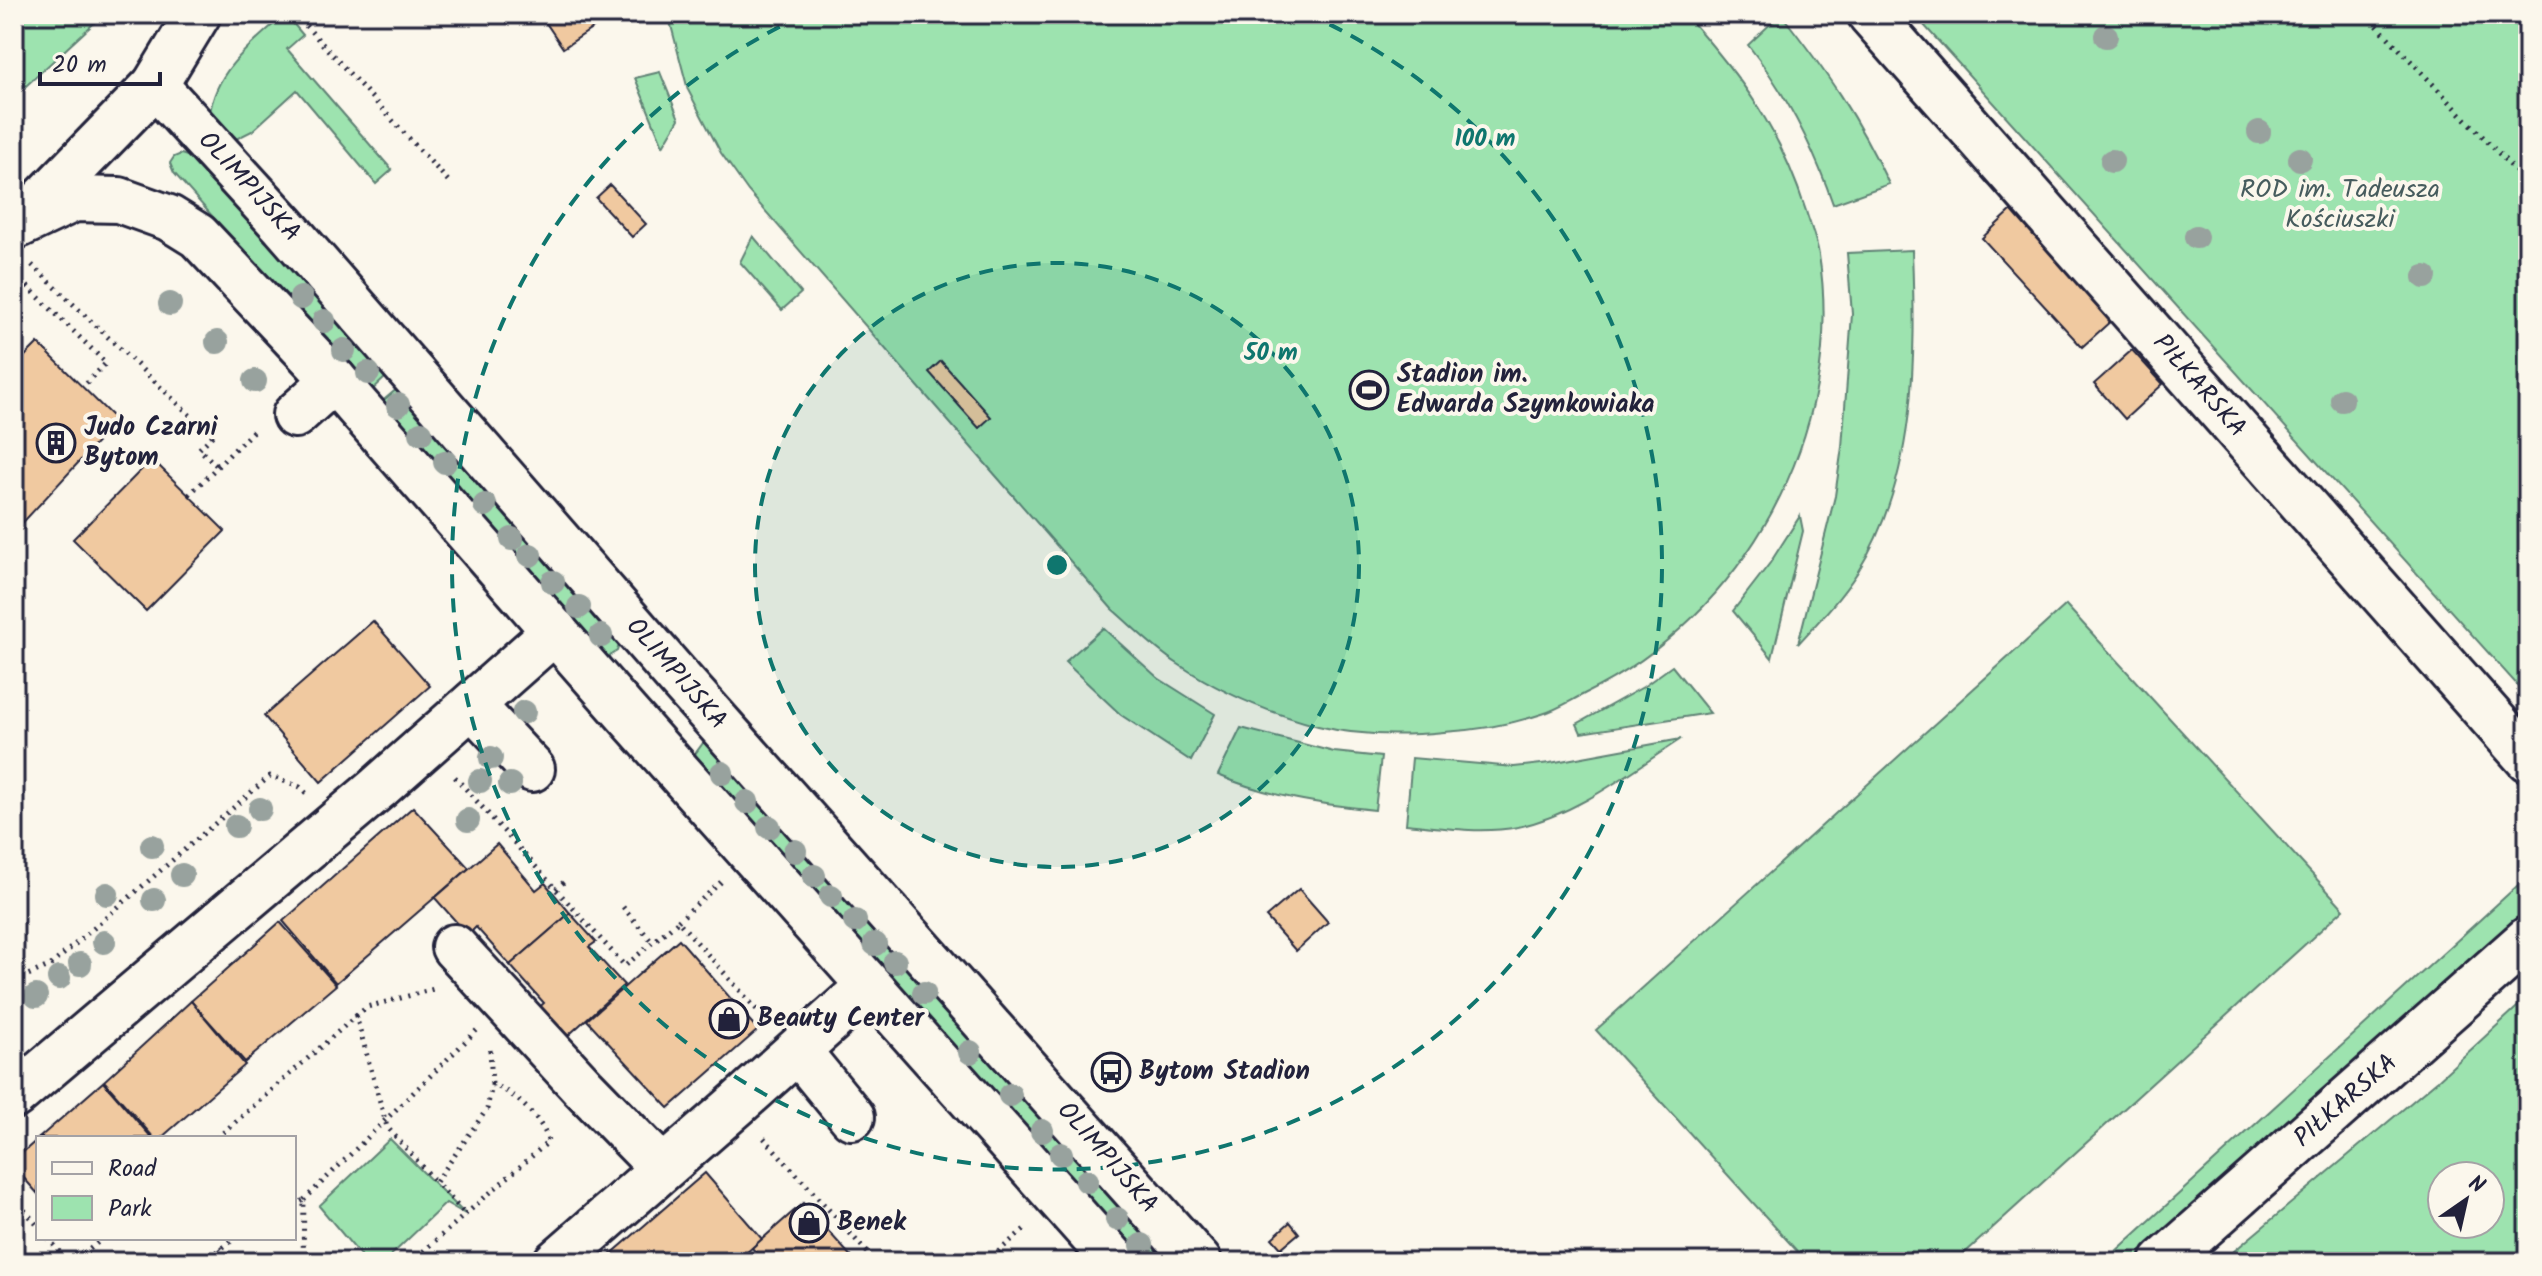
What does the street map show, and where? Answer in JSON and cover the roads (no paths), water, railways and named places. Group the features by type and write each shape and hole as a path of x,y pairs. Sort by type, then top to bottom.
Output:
{"street":[{"path":"19,234 155,85 198,14"},
{"name":"PIŁKARSKA","path":"1870,14 2528,759"},
{"name":"OLIMPIJSKA","path":"155,85 368,321 681,681 1199,1262"},
{"path":"19,234 74,199 119,200 169,218 198,236 334,380 633,721 1116,1262"},
{"path":"295,415 334,380"},
{"path":"14,1096 555,631"},
{"path":"633,721 681,681"},
{"path":"472,705 532,769"},
{"name":"PIŁKARSKA","path":"2163,1262 2528,939"},
{"path":"454,947 662,1168"},
{"path":"556,1262 735,1106 788,1042 869,986"},
{"path":"788,1042 852,1117"}],"place":[{"name":"Stadion im. Edwarda Szymkowiaka","path":"1369,390"},
{"name":"Judo Czarni Bytom","path":"56,443"},
{"name":"Beauty Center","path":"729,1019"},
{"name":"Bytom Stadion","path":"1111,1072"},
{"name":"Benek","path":"809,1223"}],"park label":[{"name":"ROD im. Tadeusza Kościuszki","path":"2340,205"}]}
